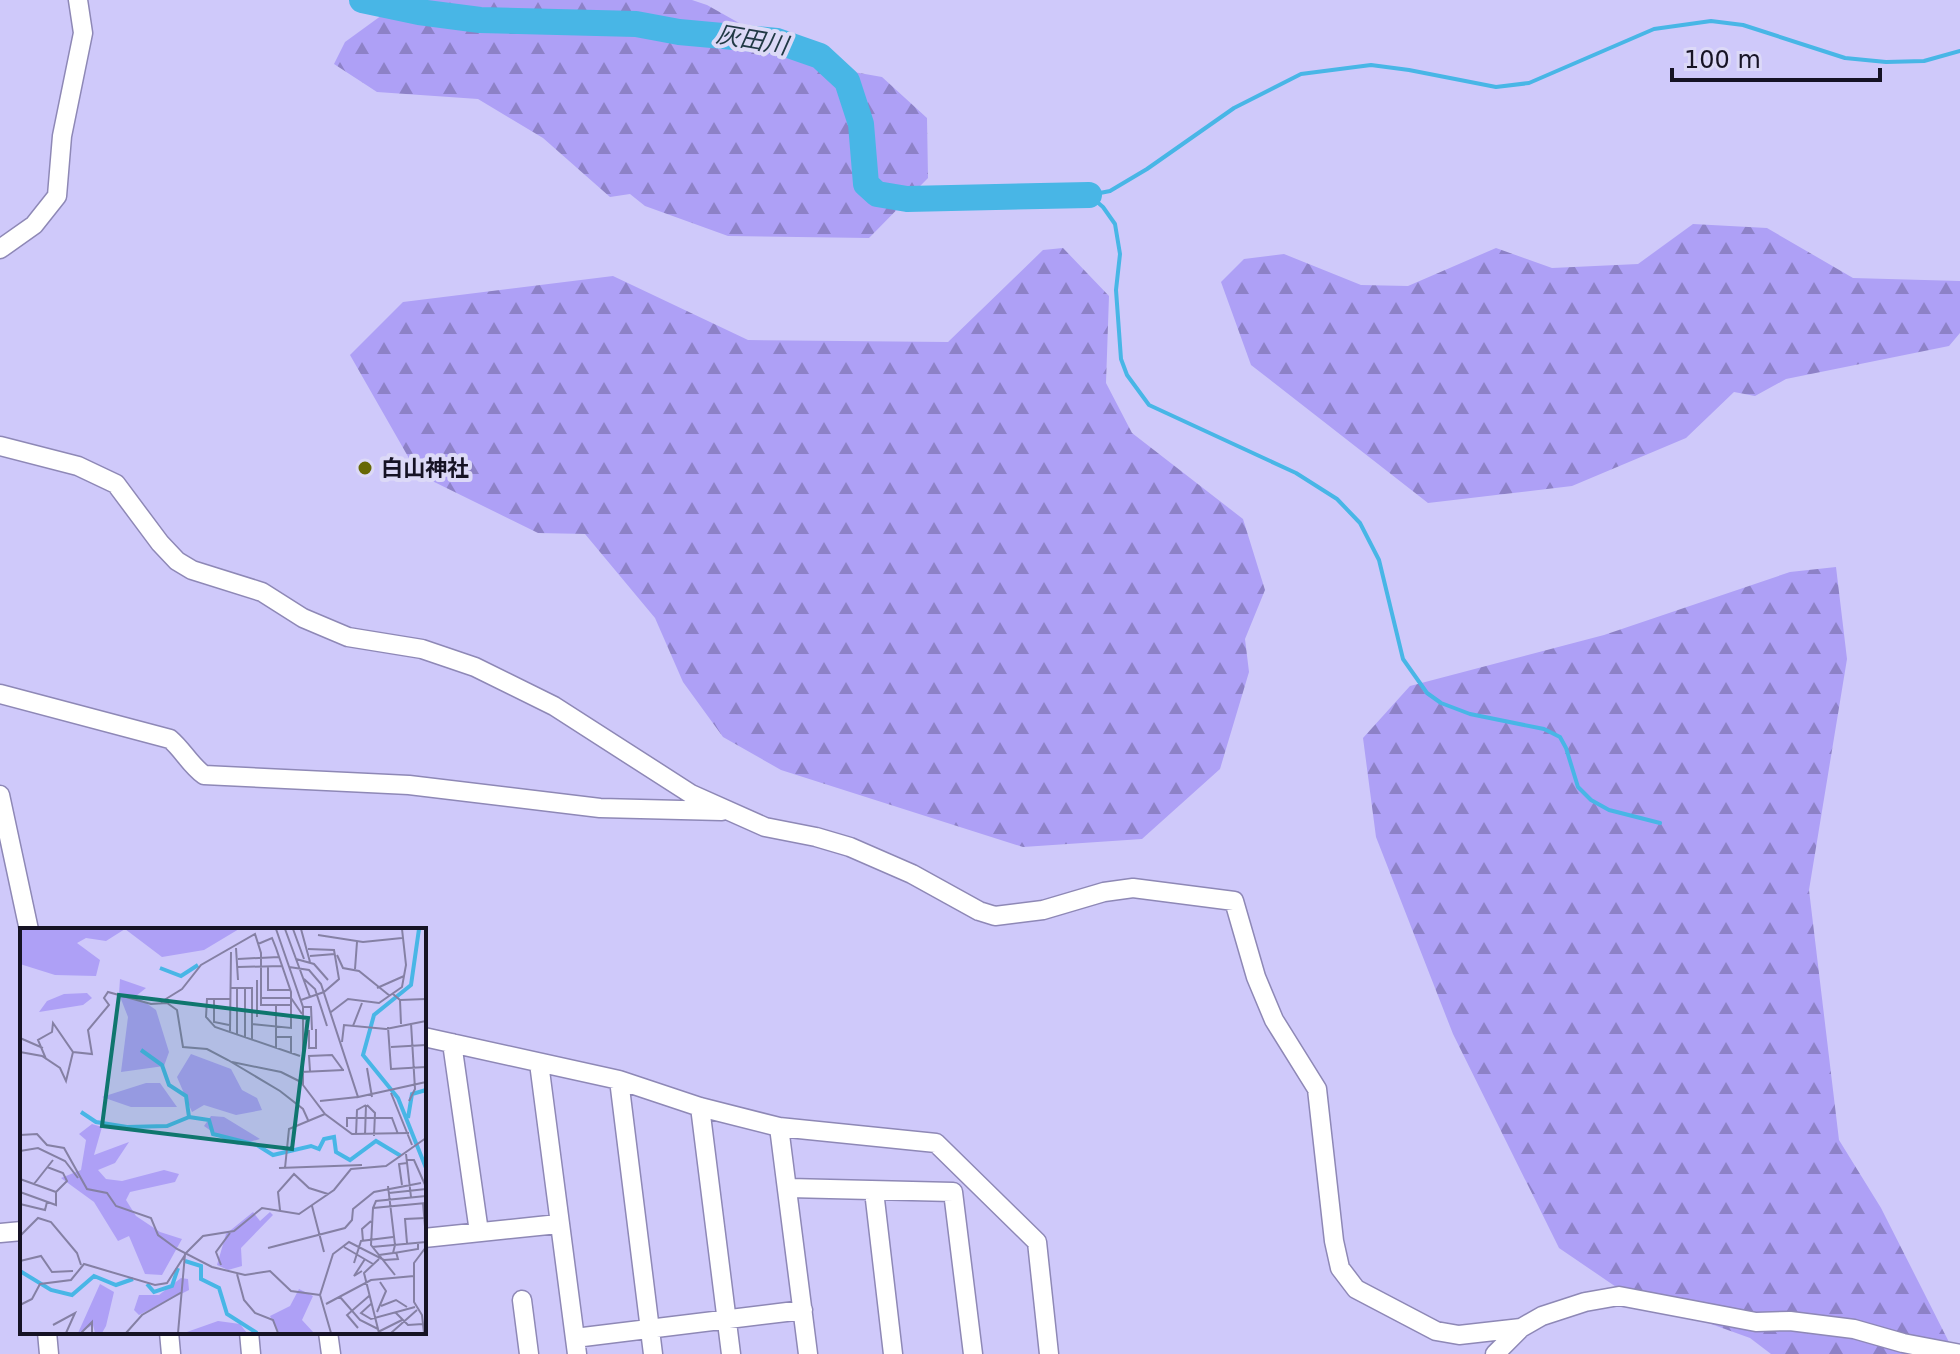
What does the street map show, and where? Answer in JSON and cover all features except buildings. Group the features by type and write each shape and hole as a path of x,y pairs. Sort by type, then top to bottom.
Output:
{"street":[{"path":"0,249 34,225 57,196 62,136 83,33 78,0"},
{"path":"0,446 78,466 116,484 160,543 177,561 192,570 262,592 303,618 348,637 422,649 475,667 554,706 691,794 765,827 850,847 912,874 979,911 995,916 1043,910 1104,892 1133,888 1234,901 1256,977 1274,1020 1317,1089 1334,1241 1340,1268 1356,1289 1436,1331 1459,1335 1521,1328"},
{"path":"0,694 170,739 193,767 204,775 409,785 600,808 733,811"},
{"path":"0,795 29,928"},
{"path":"426,1037 619,1080 700,1107 779,1127 936,1143 1037,1242 1049,1354"},
{"path":"452,1043 479,1232"},
{"path":"539,1063 576,1346 650,1328 803,1310"},
{"path":"619,1080 653,1354"},
{"path":"700,1107 731,1354"},
{"path":"779,1127 808,1354"},
{"path":"789,1188 953,1192 973,1354"},
{"path":"874,1191 893,1354"},
{"path":"426,1238 558,1224"},
{"path":"0,1233 20,1231"},
{"path":"1495,1354 1521,1328 1542,1316 1585,1302 1619,1296 1756,1322 1790,1321 1854,1329 1960,1354"},
{"path":"522,1300 529,1354"},
{"path":"47,1334 49,1354"},
{"path":"169,1334 171,1354"},
{"path":"249,1334 251,1354"},
{"path":"328,1334 331,1354"}],"green space":[{"path":"692,0 707,5 814,65 882,77 927,118 928,178 869,238 728,236 645,206 630,194 610,197 543,138 478,99 377,92 334,64 345,42 400,2"},
{"path":"1693,224 1767,228 1853,278 1960,281 1960,333 1949,346 1786,379 1755,396 1734,392 1686,438 1572,486 1428,503 1251,365 1221,282 1244,259 1284,254 1361,285 1408,286 1496,248 1552,268 1638,264"},
{"path":"1063,248 1109,296 1106,383 1132,433 1243,519 1265,590 1245,639 1249,672 1220,769 1142,839 1023,847 781,770 723,737 683,682 655,618 585,534 538,533 418,474 350,355 403,302 613,276 748,340 948,342 1043,250"},
{"path":"1836,567 1847,659 1809,890 1839,1140 1881,1208 1955,1354 1771,1354 1750,1338 1625,1293 1559,1248 1453,1034 1376,837 1363,738 1410,686 1604,635 1790,572"}],"waterway":[{"name":"灰田川","path":"362,0 480,20 636,24 679,32 777,41 820,56 847,81 861,124 866,184 877,194 907,199 1089,195"},
{"path":"1090,195 1110,191 1234,108 1301,74 1371,65 1496,87 1529,83 1654,29 1711,21 1743,25 1845,58 1886,62 1924,61 1960,51"},
{"path":"1089,195 1103,207 1115,224 1120,254 1116,290 1121,359 1127,375 1149,405 1296,473 1337,499 1360,523 1379,560 1403,659 1427,693 1441,703 1470,714 1544,729 1560,737 1578,787 1591,800 1609,810 1660,823"}],"place":[{"name":"白山神社","path":"365,468"}]}
